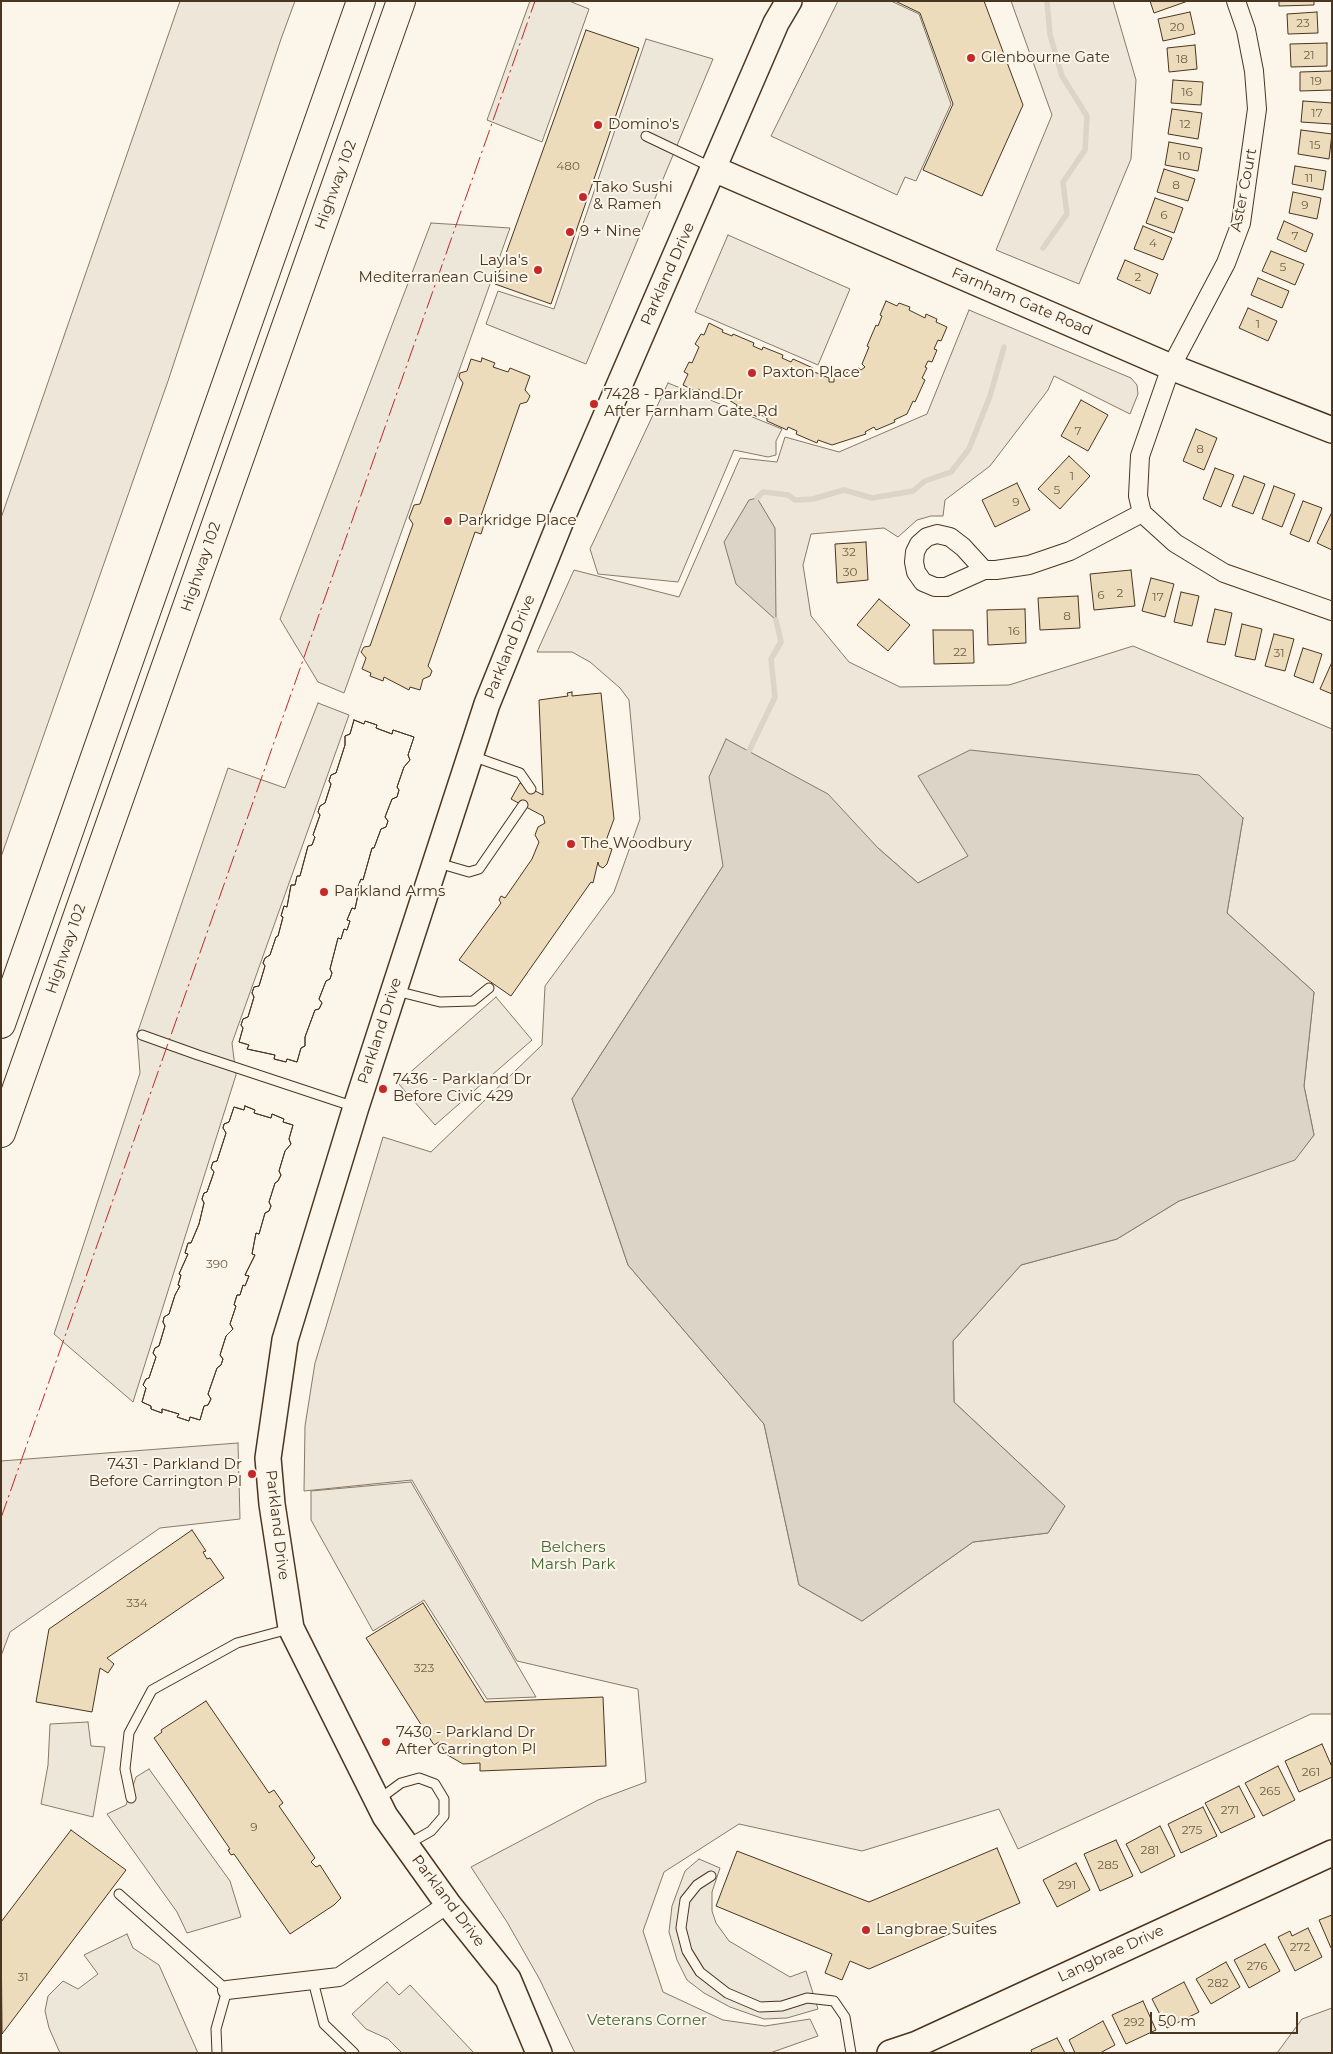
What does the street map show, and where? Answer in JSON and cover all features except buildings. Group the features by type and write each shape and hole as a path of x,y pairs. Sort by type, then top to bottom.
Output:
{"highway":[{"path":"1,1024 361,1"},
{"name":"Highway 102","path":"1,1133 401,1"}],"street":[{"name":"Parkland Drive","path":"539,2053 508,1979 448,1904 385,1816 291,1628 272,1504 268,1458 285,1340 356,1107 487,704 560,522 776,23 789,1"},
{"name":"Aster Court","path":"1142,513 1138,496 1140,456 1171,367 1226,262 1241,223 1257,109 1254,71 1246,30 1236,1"},
{"name":"Farnham Gate Road","path":"714,168 1171,367 1332,430"},
{"path":"984,570 1029,565 1070,551 1142,513 1174,543 1224,573 1332,611"},
{"name":"Langbrae Drive","path":"890,2053 917,2044 1332,1853"},
{"path":"227,1990 339,1978 448,1904"}],"lane":[{"path":"646,136 714,168"},
{"path":"470,756 520,773 531,789"},
{"path":"435,862 469,872 479,869 524,805"},
{"path":"394,991 440,1002 473,1001 489,988"},
{"path":"142,1035 198,1056 356,1107"},
{"path":"131,1798 125,1769 129,1733 152,1690 237,1643 291,1628"},
{"path":"377,1800 401,1783 419,1778 435,1784 444,1799 444,1816 430,1831 406,1845"},
{"path":"711,1876 697,1885 685,1900 681,1928 687,1951 700,1972 727,1993 760,2007 782,2006 807,1998 834,2001 845,2017 851,2053"},
{"path":"118,1894 227,1990 216,2028 217,2053"},
{"path":"313,1980 324,2024 354,2053"}],"green space":[{"path":"180,1 295,1 168,381 1,857 1,518"},
{"path":"1011,1 1113,1 1136,80 1131,159 1079,284 996,250 1052,115"},
{"path":"969,310 1131,378 1137,385 1138,394 1130,414 1054,376 1048,390 990,466 945,500 943,516 931,516 917,520 898,537 884,528 811,534 803,565 811,616 849,662 900,687 1009,685 1133,646 1332,729 1332,1714 1311,1714 1018,1849 999,1809 862,1851 739,1824 664,1872 643,1931 663,1992 723,2020 765,2026 810,2019 818,2036 770,2053 575,2053 540,1980 507,1922 471,1867 598,1800 646,1782 638,1689 517,1661 412,1480 304,1491 305,1426 315,1363 383,1137 431,1152 542,1045 545,986 614,892 640,819 629,700 620,688 590,662 572,652 537,652 574,570 679,597 740,458 777,462 785,437 839,452 927,414","holes":["1243,818 1227,913 1314,992 1304,1086 1314,1135 1295,1159 1179,1201 1117,1239 1021,1265 953,1341 954,1402 1065,1506 1048,1533 973,1542 862,1621 799,1585 764,1424 628,1265 572,1099 723,866 878,848 918,883 968,857"]},
{"path":"238,1443 240,1519 160,1528 10,1632 1,1656 1,1461"},
{"path":"1332,2008 1332,2053 1277,2053 1302,2019"}],"shaded area":[{"path":"530,1 569,1 589,9 542,142 487,120"},
{"path":"838,1 891,1 919,14 951,104 916,181 905,177 897,195 771,136"},
{"path":"646,39 713,59 586,364 486,324 498,291 554,309"},
{"path":"431,223 510,228 344,693 318,682 280,619"},
{"path":"728,235 850,289 818,365 695,312"},
{"path":"668,383 782,429 776,441 776,455 768,457 734,450 678,582 598,574 590,549"},
{"path":"757,498 775,528 776,620 736,584 724,542 749,500"},
{"path":"318,703 349,715 232,1043 236,1075 133,1402 54,1334 140,1073 137,1034 228,768 285,788"},
{"path":"726,739 828,794 878,848 918,883 968,856 918,776 970,750 1199,775 1243,818 1227,913 1314,992 1304,1086 1314,1135 1295,1160 1179,1201 1117,1239 1021,1265 953,1341 954,1402 1065,1506 1048,1533 973,1542 862,1621 799,1585 764,1424 628,1265 572,1099 723,866 709,777"},
{"path":"496,997 532,1040 435,1125 398,1083"},
{"path":"411,1482 536,1697 487,1699 424,1600 373,1631 311,1520 311,1491"},
{"path":"88,1722 91,1746 105,1747 93,1817 41,1804 48,1765 50,1724"},
{"path":"149,1769 230,1881 241,1917 187,1933 177,1912 107,1814 126,1805 136,1777"},
{"path":"699,1859 720,1868 712,1892 712,1911 716,1923 729,1941 790,1977 806,1971 818,2009 787,2018 764,2019 730,2007 704,1993 687,1980 677,1960 669,1932 672,1906 685,1871"},
{"path":"127,1934 133,1948 159,1965 198,2053 60,2053 49,2028 45,2011 48,1996 63,1981 78,1989 98,1974 84,1955"},
{"path":"387,1982 399,1995 410,1985 474,2053 402,2053 388,2039 366,2029 352,2014"}],"waterway":[{"path":"1043,248 1067,214 1063,182 1085,150 1087,116 1062,76 1050,35 1047,1"},
{"path":"757,498 763,492 788,495 795,500 813,499 844,490 872,498 913,491 925,481 951,472 969,449 990,396 1004,347"},
{"path":"749,751 775,697 771,659 781,642 776,620"}],"power":[{"path":"1,1518 535,1"}],"place":[{"name":"Glenbourne Gate","path":"971,58"},
{"name":"Domino's","path":"598,125"},
{"name":"Tako Sushi & Ramen","path":"583,197"},
{"name":"9 + Nine","path":"570,232"},
{"name":"Layla's Mediterranean Cuisine","path":"538,270"},
{"name":"Paxton Place","path":"752,373"},
{"name":"7428 - Parkland Dr After Farnham Gate Rd","path":"594,404"},
{"name":"Parkridge Place","path":"448,521"},
{"name":"The Woodbury","path":"571,844"},
{"name":"Parkland Arms","path":"324,892"},
{"name":"7436 - Parkland Dr Before Civic 429","path":"383,1089"},
{"name":"7431 - Parkland Dr Before Carrington Pl","path":"252,1474"},
{"name":"7430 - Parkland Dr After Carrington Pl","path":"386,1742"},
{"name":"Langbrae Suites","path":"866,1930"}],"park label":[{"name":"Belchers Marsh Park","path":"573,1556"},
{"name":"Veterans Corner","path":"647,2021"}]}
